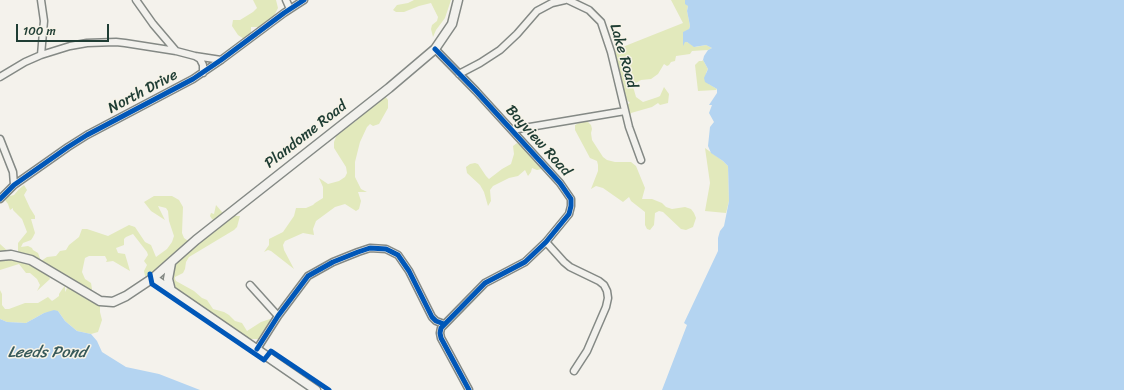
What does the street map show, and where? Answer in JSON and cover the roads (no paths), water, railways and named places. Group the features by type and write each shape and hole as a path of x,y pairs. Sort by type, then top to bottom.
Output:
{"main road":[{"name":"Plandome Road","path":"0,256 11,255 31,260 100,301 113,302 120,299 152,278 171,263 196,240 435,50 452,24 458,0"},
{"path":"171,263 168,274 168,282 171,292"},
{"path":"152,278 316,390"}],"street":[{"path":"41,0 44,21 42,54"},
{"path":"136,0 153,24 176,51"},
{"path":"286,0 290,9"},
{"path":"459,74 500,50 517,34 537,11 552,3 565,0"},
{"name":"Lake Road","path":"568,0 590,10 601,22 611,52 625,112 641,160"},
{"name":"North Drive","path":"0,199 14,185 78,140 203,73 300,2"},
{"path":"0,77 42,54 70,46 101,42 121,42 221,60"},
{"name":"Bayview Road","path":"435,50 512,130 560,183 571,199 569,214 546,242 525,262 485,283 458,312 444,324"},
{"path":"195,56 203,65 203,73"},
{"name":"Lake Road","path":"512,130 625,112"},
{"path":"0,139 13,172 14,185"},
{"path":"546,242 570,267 599,281 608,291 606,307 587,351 574,372"},
{"path":"257,349 302,281 313,272 358,252 370,248 379,248 392,252 402,260 432,318 444,324 440,330 440,335 469,390"},
{"path":"250,285 278,316"}],"water":[{"path":"685,0 1124,0 1124,390 662,390 687,325 684,323 718,251 718,238 720,231 724,226 729,201 728,166 711,153 708,146 710,127 714,122 709,113 712,105 709,105 717,93 717,89 705,82 704,78 708,69 703,60 708,50 712,48 706,45 694,47 687,42 685,42 683,46 683,32 689,29 690,26 687,11 688,6 685,4"},
{"name":"Leeds Pond","path":"54,310 58,311 65,321 77,331 91,334 97,341 102,352 126,367 159,374 200,390 0,390 0,319 7,322 26,323 44,313"}]}
